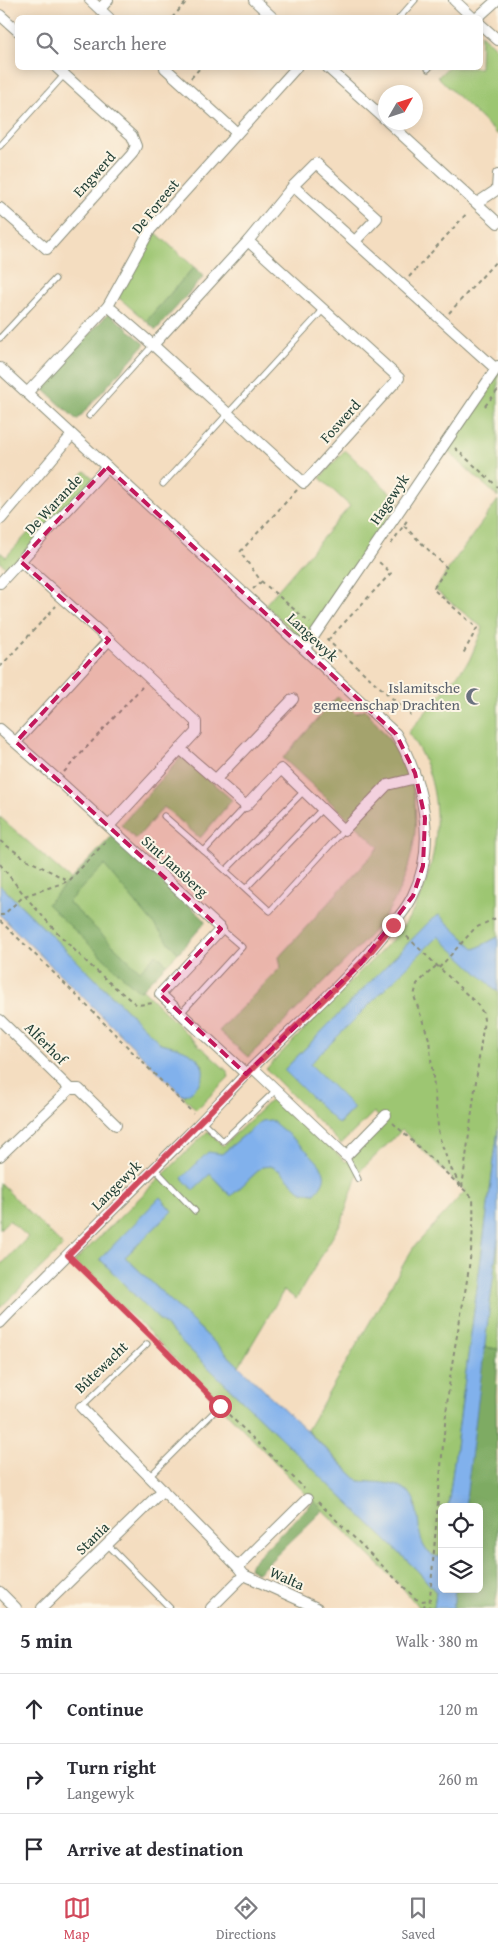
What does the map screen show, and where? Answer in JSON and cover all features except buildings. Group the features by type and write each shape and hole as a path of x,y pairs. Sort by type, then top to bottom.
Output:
{"street":[{"path":"90,0 106,15"},
{"path":"100,9 108,0"},
{"path":"254,0 270,15"},
{"path":"454,0 470,15"},
{"path":"480,15 497,0"},
{"path":"0,15 15,28"},
{"path":"483,27 498,40"},
{"path":"167,70 237,133"},
{"name":"De Foreest","path":"27,393 108,306 150,230 294,70"},
{"path":"330,70 378,113"},
{"name":"Engwerd","path":"0,208 47,249 132,154 136,146 132,136 61,71"},
{"path":"397,130 498,223"},
{"path":"153,345 316,163 376,218 355,241"},
{"path":"477,203 497,189 498,174"},
{"path":"294,186 442,320 497,367"},
{"name":"Foswerd","path":"248,241 399,378 304,483"},
{"path":"108,306 304,483"},
{"name":"Hagewyk","path":"305,649 497,367"},
{"name":"Langewyk","path":"0,368 396,734 407,753 416,778 425,818 423,866 413,896 393,925 361,963 249,1071 202,1121 0,1323"},
{"path":"2,519 72,434"},
{"name":"De Warande","path":"0,583 107,467"},
{"path":"20,561 109,640 196,722 196,732 180,748 112,829"},
{"path":"16,742 109,640"},
{"path":"216,779 293,699"},
{"name":"Sint Jansberg","path":"0,729 221,929"},
{"path":"180,748 246,806"},
{"name":"Sint Jansberg","path":"246,806 281,769 344,830 387,785 416,778"},
{"path":"221,929 160,994 249,1071 276,1090 346,1156 386,1116"},
{"name":"Alferhof","path":"0,1020 70,1089 79,1089 116,1125"},
{"path":"0,1156 70,1089"},
{"name":"Bûtewacht","path":"81,1407 241,1571"},
{"name":"Stania","path":"42,1608 163,1490"},
{"path":"211,1608 241,1571 309,1496"},
{"name":"Walta","path":"241,1571 317,1608"},
{"path":"0,1592 16,1608"}],"lane":[{"path":"402,15 415,0"},
{"name":"Engwerd","path":"0,146 61,71"},
{"path":"0,338 55,279"},
{"path":"163,484 324,309"},
{"path":"89,416 153,345"},
{"name":"Sint Jansberg","path":"226,870 304,791"},
{"name":"Sint Jansberg","path":"246,806 204,851 270,912 344,830"},
{"path":"246,888 322,808"},
{"path":"164,816 204,851"},
{"name":"Sint Jansberg","path":"181,1013 242,947 221,929"},
{"path":"202,1121 223,1141 276,1090"},
{"path":"346,1156 358,1178"},
{"path":"154,1168 195,1211"},
{"name":"Bûtewacht","path":"81,1407 146,1344"},
{"path":"149,1477 215,1411"},
{"path":"107,1544 170,1608"}],"path":[{"path":"175,15 188,0"},
{"path":"402,284 477,203"},
{"path":"442,320 498,259"},
{"path":"453,447 498,487"},
{"path":"304,483 240,552 261,581 318,630 411,716"},
{"path":"404,526 447,568 433,589 477,628 463,654"},
{"path":"328,640 391,573"},
{"path":"0,667 62,599"},
{"path":"57,779 149,678"},
{"path":"2,915 24,896 69,881 112,829"},
{"path":"0,841 26,859 69,881"},
{"path":"0,864 24,896 48,923 114,987 136,1005 154,1003 160,994"},
{"path":"462,1188 450,1165 439,1136 429,1039 414,996 417,984 452,954 475,928 498,917"},
{"path":"0,921 202,1121"},
{"path":"405,935 483,1013 484,1020 462,1188"},
{"path":"386,1116 473,1198 474,1215 450,1378 429,1608"},
{"path":"68,1255 309,1496 416,1599 430,1600"},
{"path":"424,1608 425,1601"}],"highlighted area":[{"path":"107,467 396,734 415,773 425,818 423,866 413,896 361,963 246,1074 160,994 221,929 16,742 109,640 20,561"}],"green space":[{"path":"483,36 498,50 498,135 438,77 445,70 483,70"},
{"path":"154,231 194,267 146,321 118,297"},
{"path":"194,267 204,276 156,330 146,321"},
{"path":"109,313 145,344 77,420 41,387 46,379"},
{"path":"498,369 498,497 444,448"},
{"path":"345,450 399,501 304,641 265,605 350,506 320,478"},
{"path":"85,471 93,478 8,569 0,562 0,552 6,557"},
{"path":"498,500 498,937 475,949 439,915 430,921 284,1070 339,1124 354,1108 310,1064 438,935 498,992 498,1131 449,1503 438,1503 438,1557 433,1556 423,1545 418,1528 416,1504 372,1483 359,1481 307,1430 413,1248 465,1191 402,1130 358,1173 342,1221 296,1299 284,1290 239,1366 125,1257 172,1211 161,1198 100,1259 144,1305 418,1571 436,1592 434,1608 419,1608 402,1587 304,1492 148,1331 74,1262 208,1131 223,1146 276,1095 346,1162 385,1124 374,1112 341,1144 266,1069 398,933 412,914 426,882 432,861 435,839 436,816 434,794 429,772 420,752 408,733 469,661 483,628 435,590","holes":["260,1122 315,1193 303,1192 280,1171 271,1166 262,1167 231,1196 210,1174 222,1154"]},
{"path":"338,696 355,713 365,709 394,746 408,771 413,789 415,808 413,846 409,865 394,900 385,916 371,934 248,1057 219,1031 281,967 279,957 379,847 283,758"},
{"path":"182,756 232,800 200,838 164,807 136,839 121,825"},
{"path":"0,817 71,880 48,904 140,991 143,990 227,1071 229,1077 196,1110 182,1095 186,1095 203,1065 199,1060 178,1048 160,1043 0,885"},
{"path":"113,835 204,919 205,923 178,953 104,865 68,902 140,971 156,954 167,964 140,991 47,904"},
{"path":"104,864 178,953 167,964 156,954 140,972 68,902"},
{"path":"0,1183 63,1246 0,1308 0,1266 28,1237 9,1220 0,1229"},
{"path":"498,1239 498,1349 484,1347"},
{"path":"484,1347 498,1349 496,1395 498,1587 495,1608 453,1608 455,1593 483,1593 483,1503 465,1503"},
{"path":"314,1501 323,1510 258,1573 249,1568 251,1563"}],"water":[{"path":"0,885 160,1043 173,1046 195,1056 203,1068 203,1075 201,1082 195,1088 189,1093 182,1095 0,915"},
{"path":"439,915 475,949 498,937 498,992 438,936 310,1064 354,1108 338,1124 284,1070 430,921"},
{"path":"271,1120 322,1167 324,1179 315,1193 302,1192 280,1171 271,1166 262,1167 231,1196 210,1174 193,1190 182,1178 208,1152 222,1154 261,1121"},
{"path":"498,1130 498,1239 465,1503 449,1503"},
{"path":"160,1197 172,1211 125,1257 359,1481 390,1484 402,1488 413,1497 421,1539 425,1548 431,1554 438,1556 438,1593 455,1593 453,1608 434,1608 436,1592 418,1571 144,1305 100,1259"}],"place":[{"name":"Islamitsche gemeenschap Drachten","path":"474,696"}],"route":[{"path":"220,1406 68,1255 253,1068 361,963 393,925"}]}
